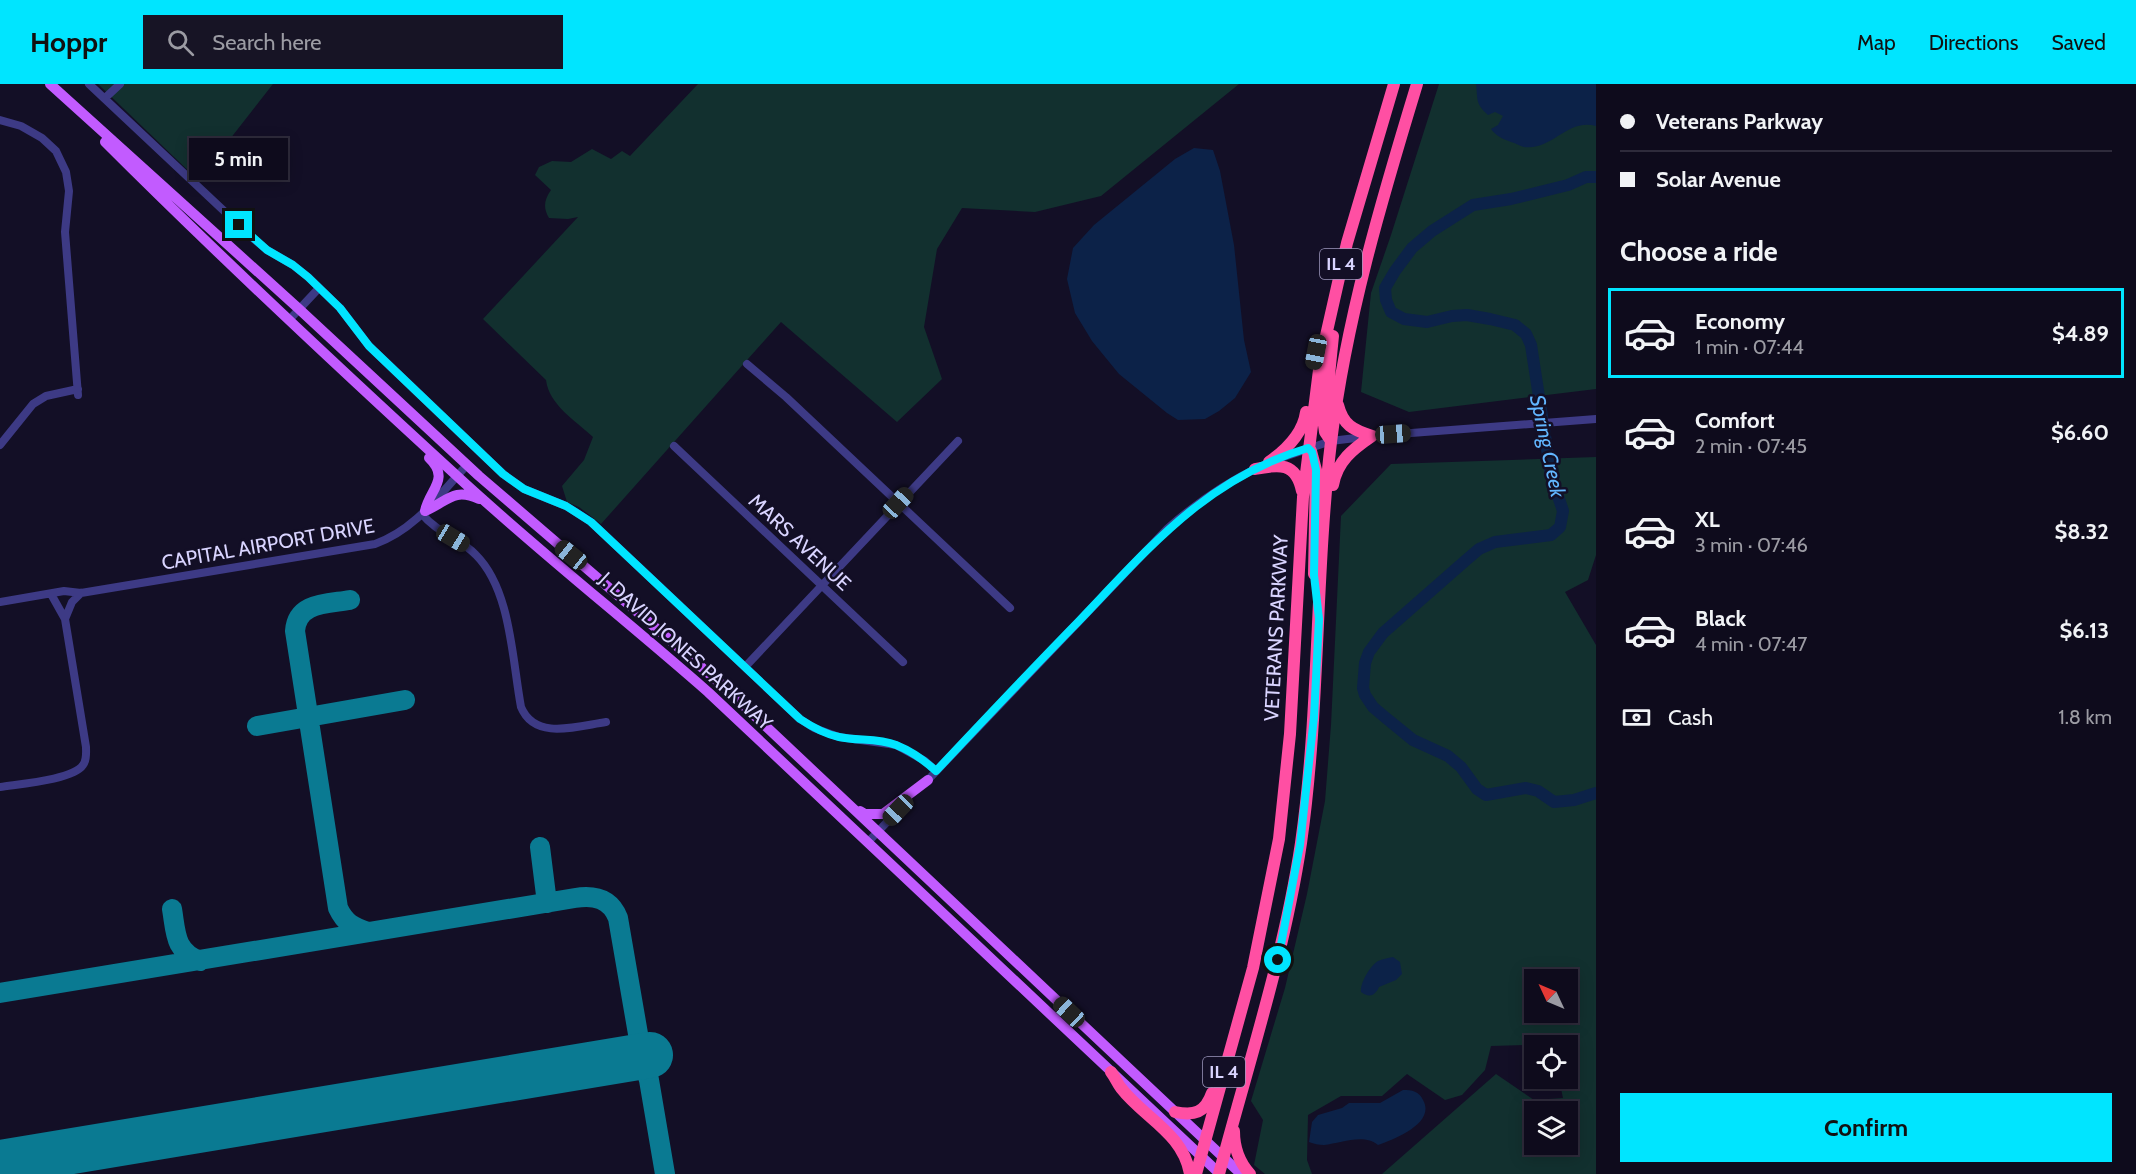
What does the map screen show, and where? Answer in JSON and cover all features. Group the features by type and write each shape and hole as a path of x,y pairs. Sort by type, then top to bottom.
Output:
{"highway":[{"name":"VETERANS PARKWAY","path":"1196,1174 1261,935 1279,839 1285,792 1303,498 1317,379 1347,243 1394,84"},
{"name":"IL 4","path":"1219,1174 1269,994 1294,883 1307,795 1314,717 1331,441 1347,338 1368,250 1417,84"},
{"path":"1331,441 1325,432 1325,405 1347,243"},
{"path":"1269,462 1293,441 1303,425 1316,352 1325,340"},
{"path":"1337,400 1345,423 1354,430 1372,436"},
{"path":"1323,549 1329,538 1335,473 1349,453 1372,436"},
{"path":"1308,448 1312,452 1316,470 1314,575 1319,619"},
{"path":"1255,469 1280,465 1290,469 1298,480 1303,498"},
{"path":"1175,1112 1194,1114 1206,1107 1213,1091 1235,1014 1244,1003"},
{"path":"1112,1072 1122,1089 1180,1146 1190,1174"},
{"path":"1234,1119 1236,1149 1250,1174"}],"main road":[{"name":"J. DAVID JONES PARKWAY","path":"49,84 299,309 467,465 704,669 1241,1174"},
{"name":"J. DAVID JONES PARKWAY","path":"49,84 189,226 372,398 489,504 691,677 1219,1174"},
{"path":"372,398 385,417 438,468 439,479 423,513"},
{"path":"423,513 449,497 460,494 467,494 489,504"},
{"path":"853,808 865,814 883,814 927,780"}],"street":[{"path":"89,84 255,240 293,265 319,288 340,308 369,346 503,474 524,489 566,506 591,522 800,719 814,728 839,737 896,745 925,760 936,771"},
{"path":"105,98 120,84"},
{"path":"0,120 21,126 42,138 60,157 66,172 69,191 65,232 78,392 46,396 33,404 0,446"},
{"path":"290,319 319,288"},
{"path":"747,364 786,397 1010,608"},
{"path":"868,842 1167,529 1204,499 1255,469 1331,441 1596,418"},
{"path":"745,667 958,441"},
{"name":"MARS AVENUE","path":"674,446 903,662"},
{"name":"CAPITAL AIRPORT DRIVE","path":"0,602 64,591 81,593 375,544 399,534 423,513 467,465"},
{"path":"423,513 432,526 464,544 476,554 496,583 506,617 521,706 526,716 538,726 550,729 606,722"},
{"path":"65,619 69,607 81,593"},
{"path":"0,787 67,776 79,770 86,759 65,619 51,594"}],"green space":[{"path":"98,84 273,84 198,180"},
{"path":"698,84 1239,84 1101,196 1035,212 962,208 937,249 924,327 942,379 897,422 781,322 601,524 579,507 567,502 562,486 584,460 593,437 558,405 548,389 546,380 483,319 578,217 549,218 545,204 551,190 535,175 539,167 552,161 571,162 592,149 611,159 622,151 630,156"},
{"path":"1439,84 1596,84 1596,389 1409,412 1361,392 1371,293"},
{"path":"1596,457 1596,555 1588,580 1565,592 1596,645 1596,1174 1382,1174 1496,1074 1534,1100 1563,1098 1561,1089 1578,1089 1578,1035 1524,1035 1524,1045 1491,1046 1485,1070 1462,1095 1445,1100 1407,1074 1382,1096 1341,1096 1308,1115 1307,1160 1312,1174 1265,1174 1254,1165 1263,1120 1251,1101 1285,988 1307,894 1325,801 1341,516 1391,464"}],"water":[{"path":"1476,84 1596,84 1596,126 1576,126 1543,144 1522,147 1500,137 1491,129 1498,125 1503,116 1495,112 1488,115 1484,111 1478,101"},
{"path":"1194,148 1213,150 1220,171 1234,245 1244,340 1251,372 1235,398 1219,411 1205,419 1178,420 1119,374 1092,341 1075,313 1067,279 1073,248 1094,225 1175,159"},
{"path":"1393,957 1400,962 1402,974 1396,980 1379,987 1372,995 1361,992 1366,975 1372,967 1378,961"},
{"path":"1403,1090 1419,1095 1425,1108 1424,1116 1412,1129 1394,1139 1378,1145 1372,1141 1359,1139 1324,1145 1309,1142 1312,1122 1318,1115 1342,1108 1349,1103 1380,1103"}],"waterway":[{"name":"Spring Creek","path":"1596,177 1586,177 1568,185 1511,199 1473,205 1432,231 1412,248 1385,288 1386,300 1391,312 1404,319 1427,322 1467,315 1515,325 1526,334 1531,345 1551,475 1563,511 1560,527 1551,535 1495,542 1479,549 1383,633 1369,652 1365,663 1363,688 1373,707 1413,740 1448,756 1461,767 1477,789 1486,795 1526,788 1538,791 1554,802 1574,800 1596,793"}],"taxiway":[{"path":"350,600 323,604 307,610 301,614 295,631 338,908 350,924 368,932"},
{"path":"257,726 405,700"},
{"path":"540,847 547,903"},
{"path":"0,993 575,898 601,899 611,906 618,918 665,1174"},
{"path":"172,909 181,946 191,957 200,961"}],"runway":[{"path":"0,1163 650,1055"}],"route":[{"path":"239,225 267,250 308,277 340,308 361,338 503,474 524,489 566,506 591,522 800,719 814,728 839,737 896,745 925,760 936,771 1125,571 1176,521 1204,499 1234,480 1269,462 1308,448 1312,452 1316,470 1313,529 1314,575 1319,619 1314,717 1300,845 1293,892 1278,960"}]}
